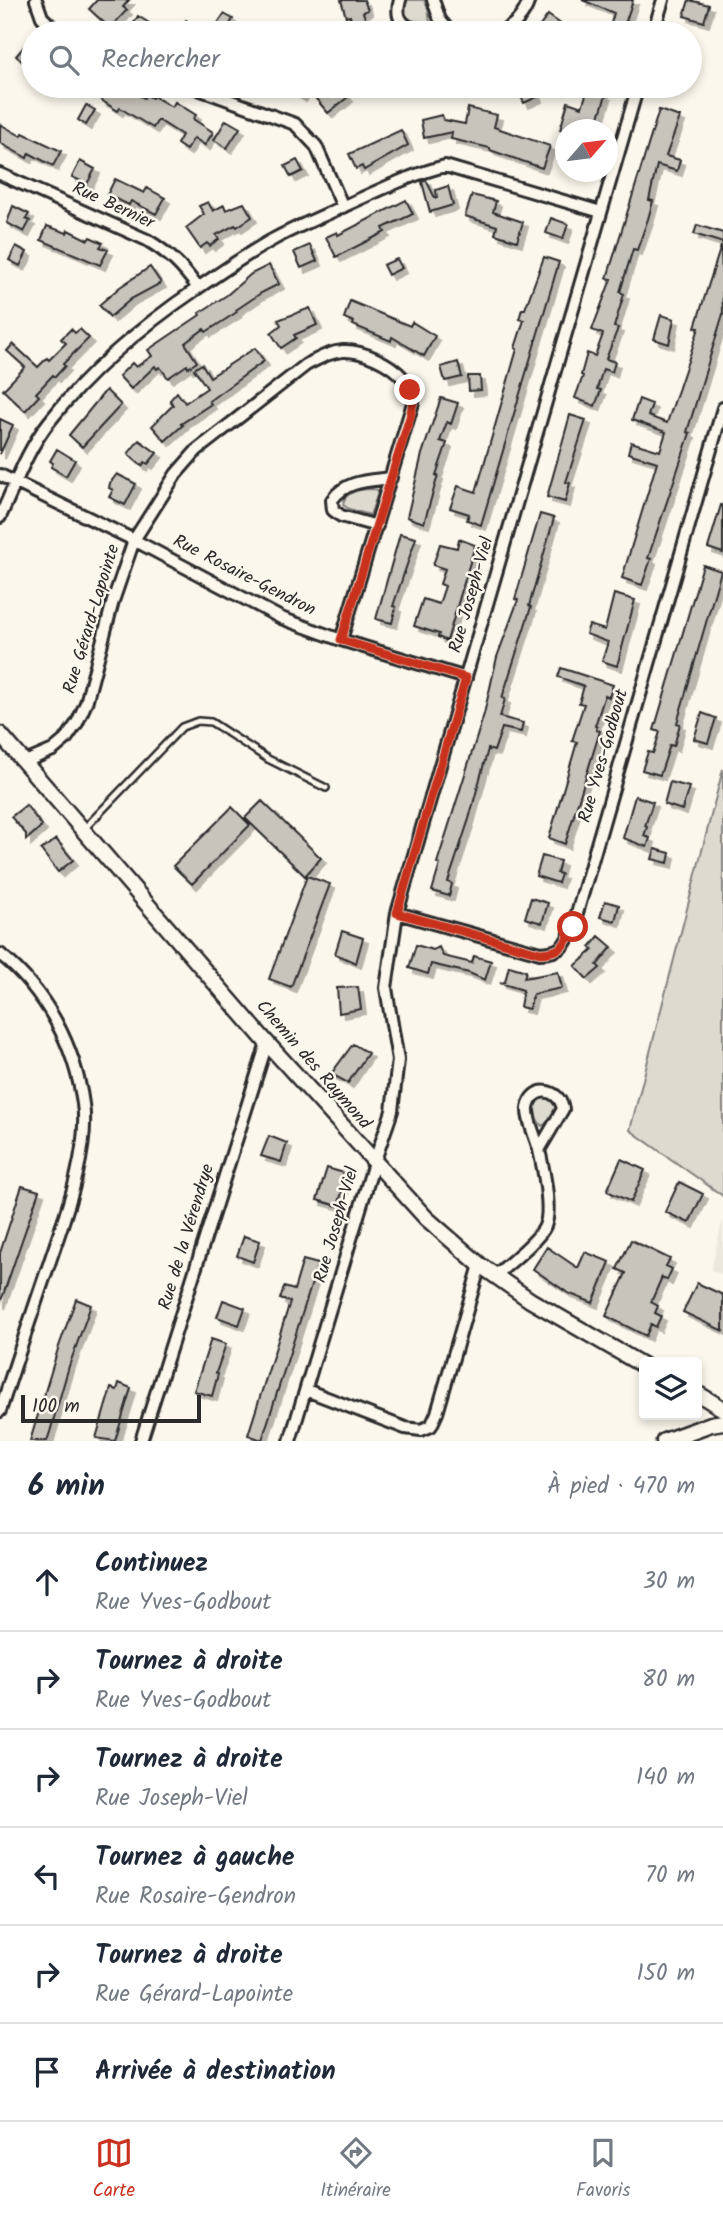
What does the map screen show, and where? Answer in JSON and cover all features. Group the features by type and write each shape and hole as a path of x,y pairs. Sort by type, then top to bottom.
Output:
{"street":[{"path":"36,0 46,21"},
{"path":"400,0 397,8 402,21"},
{"path":"433,0 441,21"},
{"path":"518,21 529,0"},
{"path":"657,21 663,0"},
{"path":"223,98 295,124 316,146 343,207"},
{"name":"Rue Joseph-Viel","path":"290,1441 392,1111 398,1060 386,988 397,913 634,98"},
{"path":"0,517 31,450 48,423 90,375 126,340 198,288 275,238 414,175 445,166 463,169 601,212"},
{"name":"Rue Bernier","path":"0,174 147,240 166,251 182,266 198,288"},
{"name":"Rue Gérard-Lapointe","path":"25,762 53,750 77,723 86,703 113,601 134,540 176,474 197,450 306,365 343,351 364,354 388,366 402,377 410,390 413,403 341,640"},
{"name":"Rue Yves-Godbout","path":"397,913 540,953 554,952 566,944 723,408"},
{"name":"Rue Rosaire-Gendron","path":"0,475 134,540 251,603 308,629 466,678"},
{"path":"377,526 341,516 333,510 332,500 338,491 347,486 391,478"},
{"name":"Chemin des Raymond","path":"0,734 267,1043 426,1218 495,1276 562,1321 639,1363"},
{"path":"0,954 29,982 53,1013 72,1054 84,1106 82,1148 67,1210 0,1411"},
{"name":"Rue de la Vérendrye","path":"141,1441 267,1043"},
{"path":"495,1276 546,1226 546,1199 539,1150 528,1108 531,1098 548,1091 556,1094 563,1109 539,1150"},
{"path":"306,1390 405,1428 421,1430 431,1426 438,1413 480,1265"},
{"path":"702,1396 723,1409"},
{"path":"663,1441 723,1422"}],"lane":[{"path":"84,829 182,727 198,722 211,722 268,758 326,788"}],"shaded area":[{"path":"407,0 424,0 430,21 414,21 407,17 403,10"},
{"path":"379,490 370,515 343,505 349,494"},
{"path":"723,769 723,1196 630,1130"},
{"path":"548,1097 555,1102 555,1110 542,1126 535,1109 539,1098"},
{"path":"723,1218 723,1275 711,1270"}],"building":[{"path":"97,0 129,0 123,7 127,10 117,21 102,21 89,9"},
{"path":"341,0 364,0 368,10 363,12 366,21 352,21 350,16 346,17"},
{"path":"582,0 633,0 626,21 612,21 614,13"},
{"path":"689,0 709,5 704,22 684,16"},
{"path":"224,14 233,19 232,21 219,21"},
{"path":"548,15 556,21 544,21"},
{"path":"156,98 172,107 175,102 196,115 193,119 213,132 205,145 194,138 186,150 177,144 182,135 158,120 153,128 101,100"},
{"path":"315,98 347,98 328,113"},
{"path":"522,98 535,98 524,103"},
{"path":"585,98 605,98 598,119 563,119 568,102 582,107"},
{"path":"86,105 95,110 86,125 78,120"},
{"path":"468,108 497,115 494,127 550,146 542,168 490,148 451,139 452,132 424,138 421,120 442,115 444,120 465,124"},
{"path":"659,110 680,117 666,156 680,160 677,171 657,165 649,200 653,201 648,219 637,250 633,249 620,292 624,294 614,327 618,328 606,359 615,362 612,372 603,369 597,389 601,390 595,406 575,398 587,353 595,356 603,334 592,330 611,279 607,278"},
{"path":"226,120 240,128 227,148 214,140"},
{"path":"0,124 21,136 23,133 61,151 53,166 29,153 27,158 0,143"},
{"path":"401,130 408,145 364,170 362,166 356,169 349,154"},
{"path":"297,160 303,171 291,177 285,166"},
{"path":"80,161 95,169 87,184 72,177"},
{"path":"115,179 144,193 147,188 165,198 156,214 131,201 129,205 107,195"},
{"path":"426,180 435,198 436,190 448,186 453,205 430,212 422,182"},
{"path":"472,195 496,201 493,212 523,222 517,241 495,234 497,226 465,216"},
{"path":"406,200 413,214 383,228 385,232 336,257 326,237 337,232 338,235"},
{"path":"208,202 213,211 224,205 226,210 244,203 252,217 237,227 235,225 216,235 219,239 210,246 207,243 200,248 186,228 204,214 199,206"},
{"path":"13,206 29,214 26,219 30,221 24,232 7,223"},
{"path":"551,218 568,224 563,239 546,233"},
{"path":"697,225 723,233 723,243 694,234"},
{"path":"47,226 67,233 68,230 88,240 90,237 103,243 100,247 108,250 100,265 41,240"},
{"path":"310,245 317,261 301,268 294,252"},
{"path":"16,246 27,252 20,266 9,260"},
{"path":"721,246 723,314 687,432 690,433 648,558 651,559 642,585 622,578 657,462 628,453 631,442 660,451 666,432 632,420 639,399 652,404 648,416 667,423 699,328 695,327"},
{"path":"544,257 559,262 481,525 467,520 469,514 450,508 458,486 476,492 517,349 515,348 524,320 519,319"},
{"path":"397,259 402,268 388,275 383,265"},
{"path":"269,265 279,284 185,343 197,362 188,368 187,365 168,378 160,367 157,369 155,366 131,389 119,376 132,363 136,367 152,356 148,350 200,315 199,313 227,295 251,274"},
{"path":"150,267 161,283 131,299 110,317 99,305"},
{"path":"350,301 410,326 412,322 435,336 424,356 392,337 391,341 353,325 354,322 344,318"},
{"path":"310,308 317,325 294,335 296,338 281,348 271,333 281,325 278,320"},
{"path":"661,315 674,319 669,344 654,339"},
{"path":"71,329 75,333 80,329 89,338 63,364 65,366 55,377 53,375 36,393 39,396 25,411 3,390 25,367 7,351 13,344 38,367 66,343 61,339"},
{"path":"255,348 264,361 209,401 211,404 181,424 183,425 165,441 152,426 173,405 170,400 177,392 185,403 207,388 194,369 202,364 210,377"},
{"path":"458,362 462,377 445,381 441,367"},
{"path":"468,376 480,376 481,390 469,391"},
{"path":"106,390 121,405 82,447 69,435"},
{"path":"441,398 458,403 451,424 447,422 440,441 447,443 424,523 407,517 422,454"},
{"path":"570,415 586,420 566,482 570,483 565,502 547,497"},
{"path":"0,419 13,425 0,454"},
{"path":"139,440 157,453 148,464 145,462 142,466 128,454"},
{"path":"57,449 75,460 66,476 51,467 53,463 50,461"},
{"path":"117,474 136,484 125,505 109,497 113,490 109,488 110,483"},
{"path":"721,505 723,506 723,553 708,548"},
{"path":"540,514 554,518 529,606 531,607 502,698 505,699 500,717 523,723 521,732 502,728 494,751 488,749 448,882 452,884 449,896 432,891 440,864 437,863 484,714 497,657 518,600 515,599"},
{"path":"400,534 416,538 393,606 396,607 392,623 376,619"},
{"path":"459,539 475,545 447,641 438,637 439,634 414,626 423,599 439,604 445,586 440,584 445,569 433,565 440,544 457,548"},
{"path":"703,565 721,571 677,723 680,724 674,746 670,745 660,775 642,770 648,752 653,753 660,732 654,730"},
{"path":"614,594 635,600 617,666 602,661 608,642 586,634 589,625 605,630"},
{"path":"561,668 613,685 609,697 605,695 595,726 596,730 600,731 565,844 549,838 577,742 572,741 584,704 579,703 584,686 558,677"},
{"path":"702,713 716,718 708,743 694,739"},
{"path":"670,782 689,787 682,810 664,804"},
{"path":"635,796 653,802 645,826 644,836 650,838 647,847 623,838"},
{"path":"262,801 321,858 305,876 245,818"},
{"path":"26,805 42,826 26,840 26,834 11,817"},
{"path":"232,807 250,825 192,884 173,866"},
{"path":"56,839 73,860 58,872 41,850"},
{"path":"655,849 670,853 668,863 652,859"},
{"path":"542,856 560,861 557,873 561,874 558,883 536,876"},
{"path":"307,876 330,884 291,987 269,979"},
{"path":"531,898 548,903 542,923 525,918"},
{"path":"605,901 619,905 615,921 600,917"},
{"path":"342,931 363,938 356,963 335,954"},
{"path":"599,936 612,947 597,965 600,968 587,979 575,966 593,950 590,947"},
{"path":"416,945 433,950 439,947 443,956 472,963 474,956 491,961 485,980 469,973 431,964 428,974 409,968"},
{"path":"509,966 526,971 524,978 558,972 562,988 533,994 529,1009 520,1007 523,990 500,983 505,982"},
{"path":"358,987 361,1009 339,1013 337,988"},
{"path":"353,1044 368,1053 348,1083 331,1074"},
{"path":"269,1136 287,1143 281,1162 261,1156"},
{"path":"621,1159 645,1170 631,1202 607,1191"},
{"path":"327,1168 347,1174 338,1206 317,1200"},
{"path":"679,1182 703,1194 689,1223 665,1212"},
{"path":"22,1186 39,1191 0,1304 0,1253"},
{"path":"244,1236 260,1241 253,1262 237,1256"},
{"path":"631,1240 670,1259 666,1266 672,1269 667,1280 662,1277 651,1302 658,1306 655,1313 661,1316 656,1327 651,1324 646,1336 606,1316 626,1273 617,1269"},
{"path":"547,1247 578,1268 585,1252 610,1262 593,1303 568,1293 533,1269"},
{"path":"303,1260 318,1264 262,1440 248,1435 290,1302 280,1299 284,1287 294,1290"},
{"path":"697,1283 723,1295 723,1331 683,1312"},
{"path":"76,1299 91,1305 69,1366 50,1432 47,1441 30,1441 58,1349"},
{"path":"223,1300 245,1308 239,1325 217,1317"},
{"path":"211,1339 226,1344 216,1373 218,1374 212,1396 194,1391"},
{"path":"119,1383 131,1388 115,1441 96,1438 111,1388 117,1390"}],"route":[{"path":"410,390 413,403 410,417 341,640 466,678 397,913 540,953 554,952 566,944 573,927"}]}
